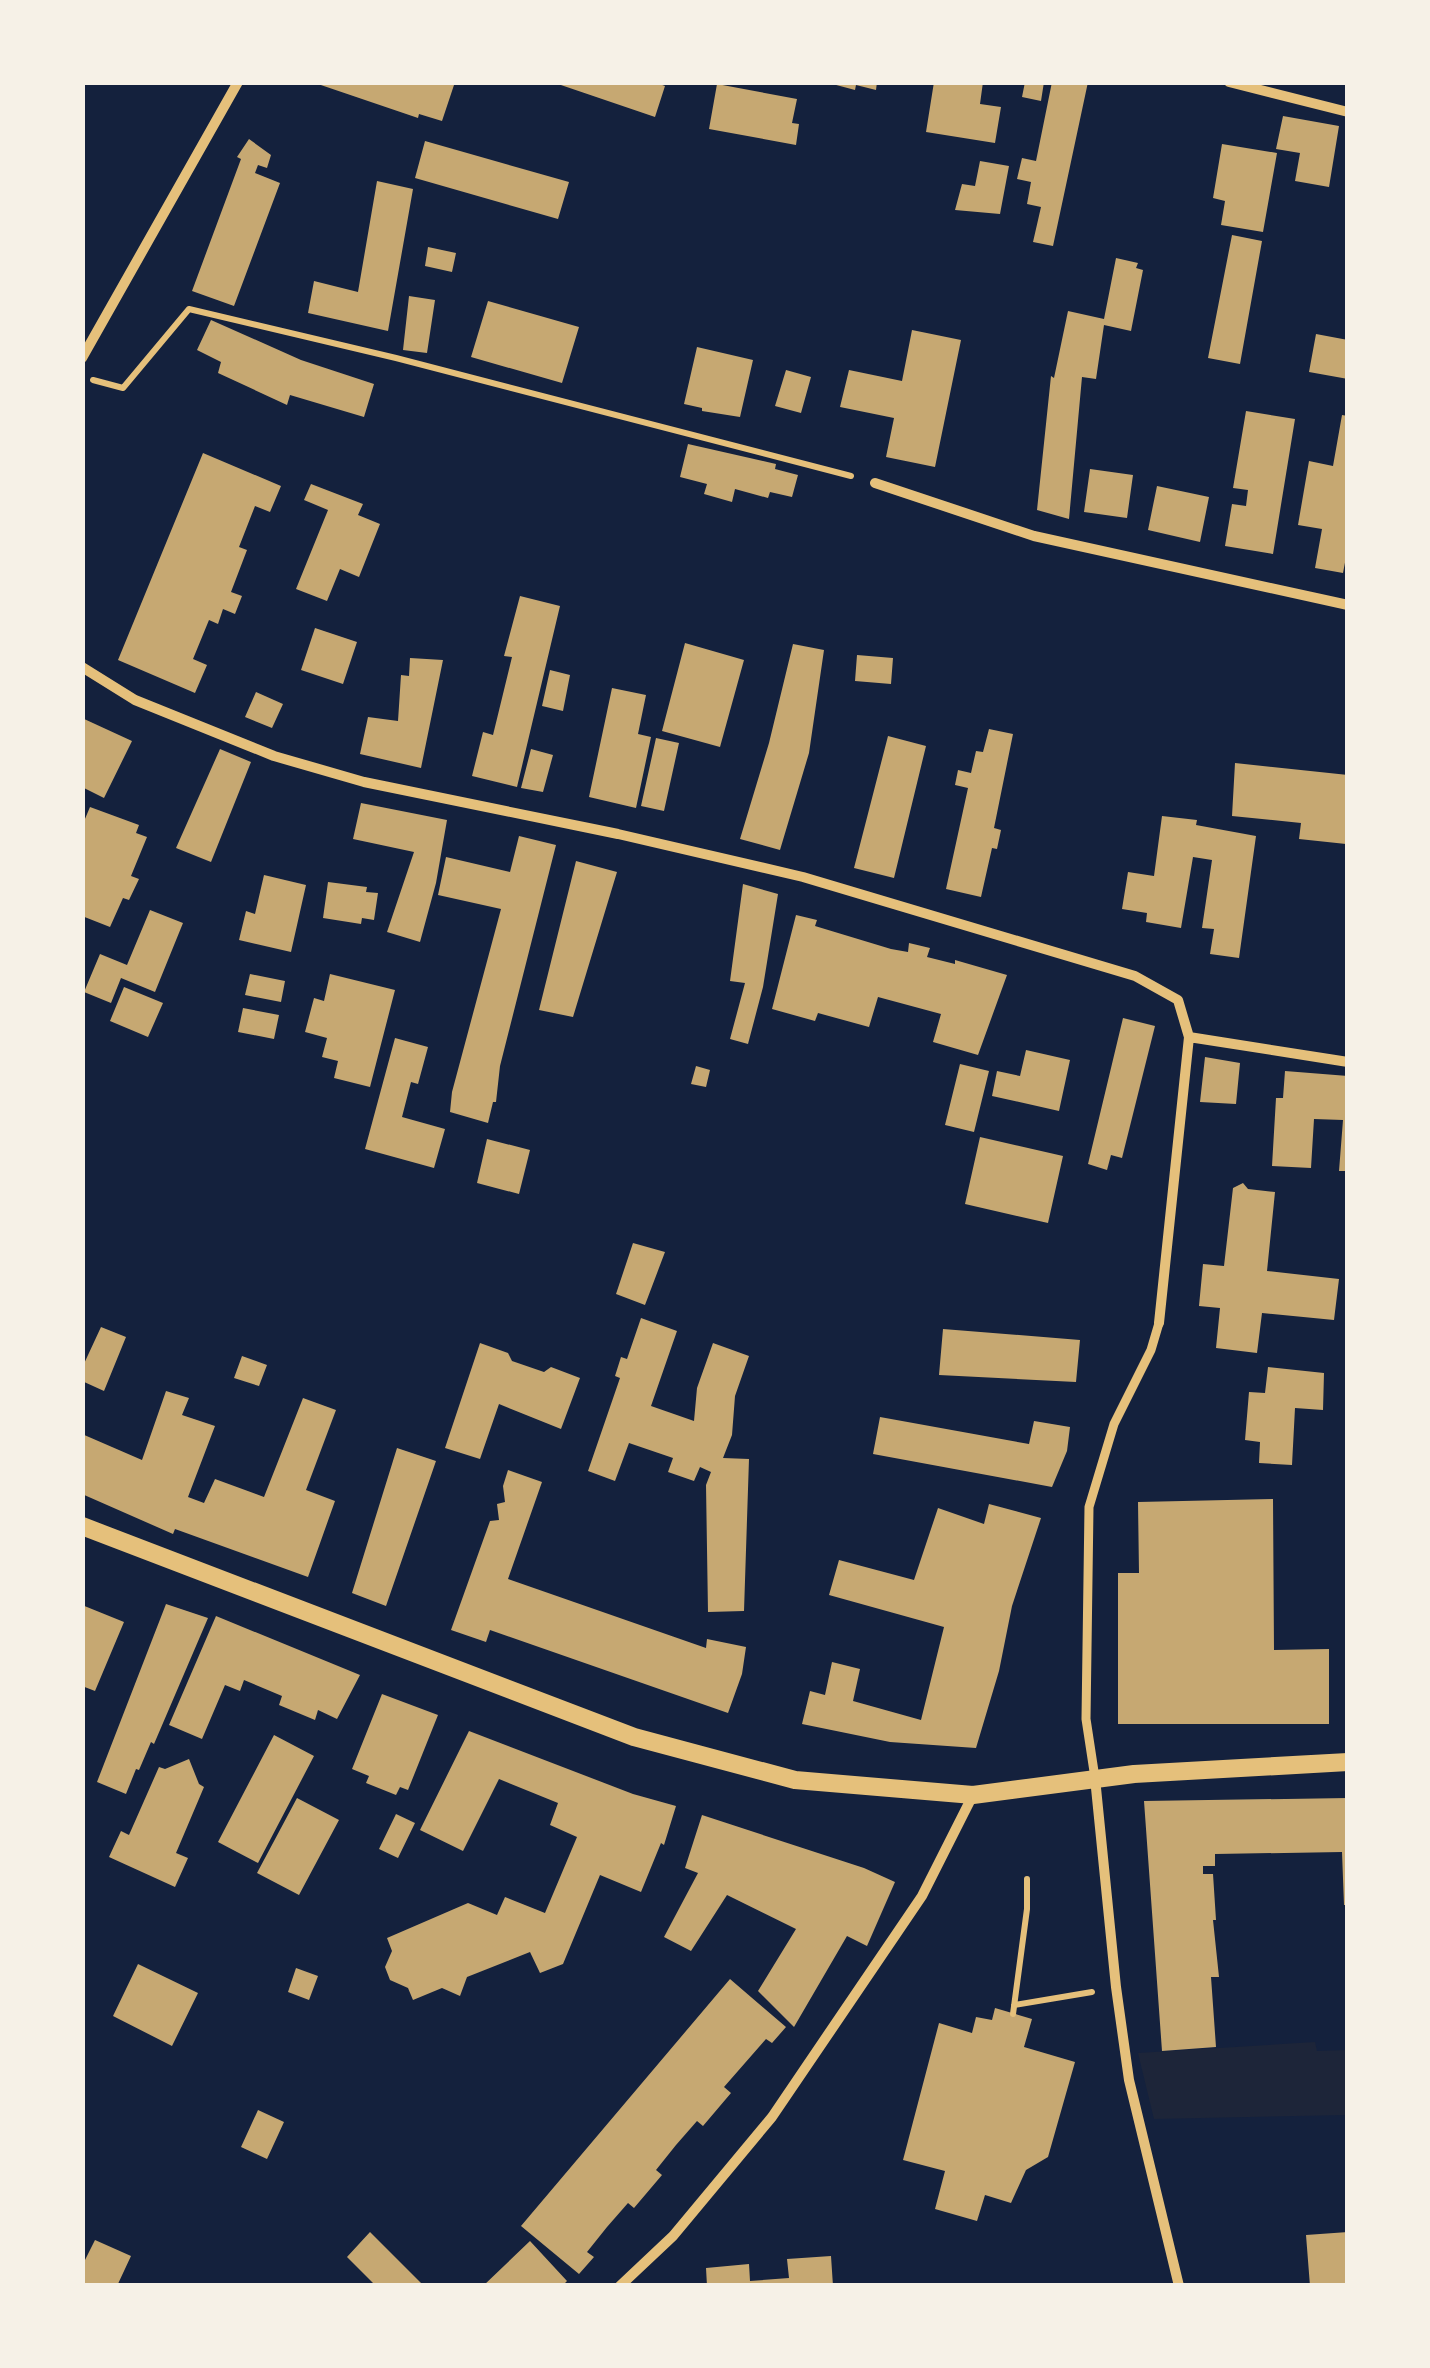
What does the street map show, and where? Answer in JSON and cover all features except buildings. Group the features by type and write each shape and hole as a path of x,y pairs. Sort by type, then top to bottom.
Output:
{"street":[{"path":"82,358 238,82"},
{"path":"1229,82 1348,112"},
{"path":"875,482 1034,536 1348,605"},
{"path":"82,666 135,700 274,756 364,782 803,877 1136,976 1178,1000 1190,1037 1159,1323 1152,1350 1114,1424 1090,1508 1086,1719 1129,2080 1179,2286"},
{"path":"1190,1037 1348,1062"},
{"path":"82,1526 634,1737 795,1780 973,1795 1096,1778 1348,1762"},
{"path":"620,2286 674,2236 772,2117 922,1896 973,1795"}],"path":[{"path":"82,377 123,388 189,309 875,482"},
{"path":"1027,1879 1014,2009 1116,1988"}],"shaded area":[{"path":"1315,2042 1317,2051 1347,2050 1347,2115 1154,2119 1138,2053"}]}
